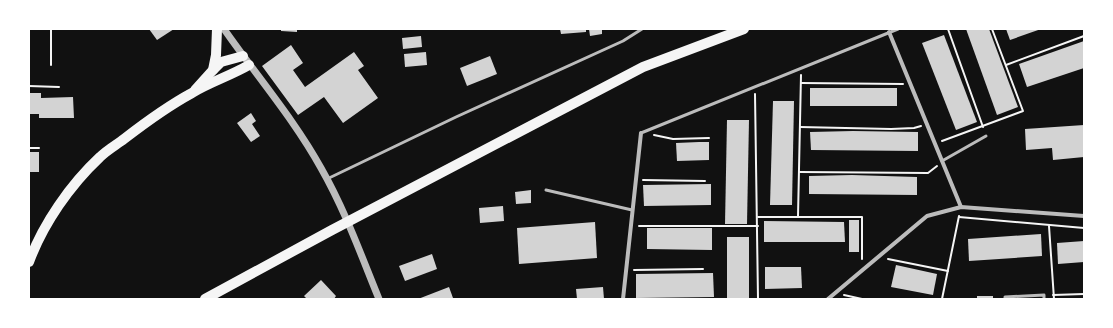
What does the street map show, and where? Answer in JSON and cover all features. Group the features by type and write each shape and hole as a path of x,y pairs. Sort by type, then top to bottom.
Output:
{"main road":[{"path":"213,70 216,55 217,29"},
{"path":"205,299 332,230 643,67 744,29"},
{"path":"193,92 221,62 243,56"},
{"path":"29,262 44,231 60,205 78,180 100,156 149,120 193,92 230,76 249,65"}],"street":[{"path":"224,29 291,122 327,178 356,242 379,299"},
{"path":"889,32 961,207"},
{"path":"623,299 641,133"},
{"path":"828,299 927,216 961,207 1084,216"}],"lane":[{"path":"327,178 456,116 623,40 642,29"},
{"path":"641,133 898,29"},
{"path":"942,161 986,136"},
{"path":"546,190 632,210"},
{"path":"1005,299 1005,297 1044,297"}],"path":[{"path":"51,29 51,65"},
{"path":"948,29 986,136"},
{"path":"935,144 1023,111 992,29"},
{"path":"1006,65 1084,36"},
{"path":"798,216 801,68"},
{"path":"801,83 910,84"},
{"path":"29,86 59,87"},
{"path":"755,87 758,299"},
{"path":"800,127 914,128 927,124"},
{"path":"641,133 673,139 709,138"},
{"path":"29,148 39,148"},
{"path":"799,172 928,173 942,161"},
{"path":"635,180 705,181"},
{"path":"942,299 961,207"},
{"path":"1049,213 1054,299"},
{"path":"758,217 862,217 863,270"},
{"path":"959,217 1084,228"},
{"path":"630,226 758,226"},
{"path":"879,257 948,271"},
{"path":"626,270 703,269"},
{"path":"838,292 846,296 862,299"},
{"path":"1044,297 1054,295 1084,294"}],"building":[{"path":"149,29 174,29 157,40"},
{"path":"281,29 297,29 297,32 281,31"},
{"path":"560,29 586,29 586,32 561,34"},
{"path":"589,29 602,29 602,34 590,36"},
{"path":"966,29 989,29 1018,107 997,115"},
{"path":"1006,29 1041,29 1010,40"},
{"path":"944,35 977,122 956,130 922,43"},
{"path":"421,36 422,47 403,49 402,38"},
{"path":"1084,41 1084,68 1027,87 1019,64"},
{"path":"291,45 303,63 293,70 305,87 354,52 364,66 358,70 378,98 343,123 324,97 298,115 262,66"},
{"path":"426,52 427,65 405,67 404,54"},
{"path":"490,56 497,74 467,86 460,68"},
{"path":"810,88 897,88 897,106 810,106"},
{"path":"29,93 41,93 41,98 73,97 74,118 39,118 39,114 29,114"},
{"path":"773,101 794,101 792,205 770,205"},
{"path":"251,113 256,121 252,124 260,136 251,142 237,123"},
{"path":"727,120 749,120 747,224 725,224"},
{"path":"1084,125 1084,157 1053,160 1052,148 1026,150 1025,129"},
{"path":"810,132 918,132 918,151 811,150"},
{"path":"709,142 709,160 677,161 676,143"},
{"path":"29,152 39,152 39,172 29,172"},
{"path":"852,175 917,177 917,195 809,194 809,176"},
{"path":"711,184 711,205 644,206 643,185"},
{"path":"531,190 531,203 516,204 515,192"},
{"path":"503,206 504,221 480,223 479,208"},
{"path":"849,220 859,220 859,252 849,252"},
{"path":"764,221 844,222 845,242 764,242"},
{"path":"595,222 597,258 519,264 517,228"},
{"path":"647,228 712,228 712,250 647,249"},
{"path":"1041,234 1042,256 969,261 968,239"},
{"path":"727,237 749,237 749,299 727,299"},
{"path":"1084,241 1084,262 1058,264 1057,243"},
{"path":"432,254 437,269 405,281 399,266"},
{"path":"896,265 937,274 933,295 891,287"},
{"path":"765,267 801,267 802,288 765,289"},
{"path":"713,273 714,297 636,298 636,274"},
{"path":"321,280 336,296 334,299 307,299 304,296"},
{"path":"449,287 453,298 418,299"},
{"path":"603,287 604,299 577,299 576,289"},
{"path":"977,296 993,296 993,299 977,299"}]}
